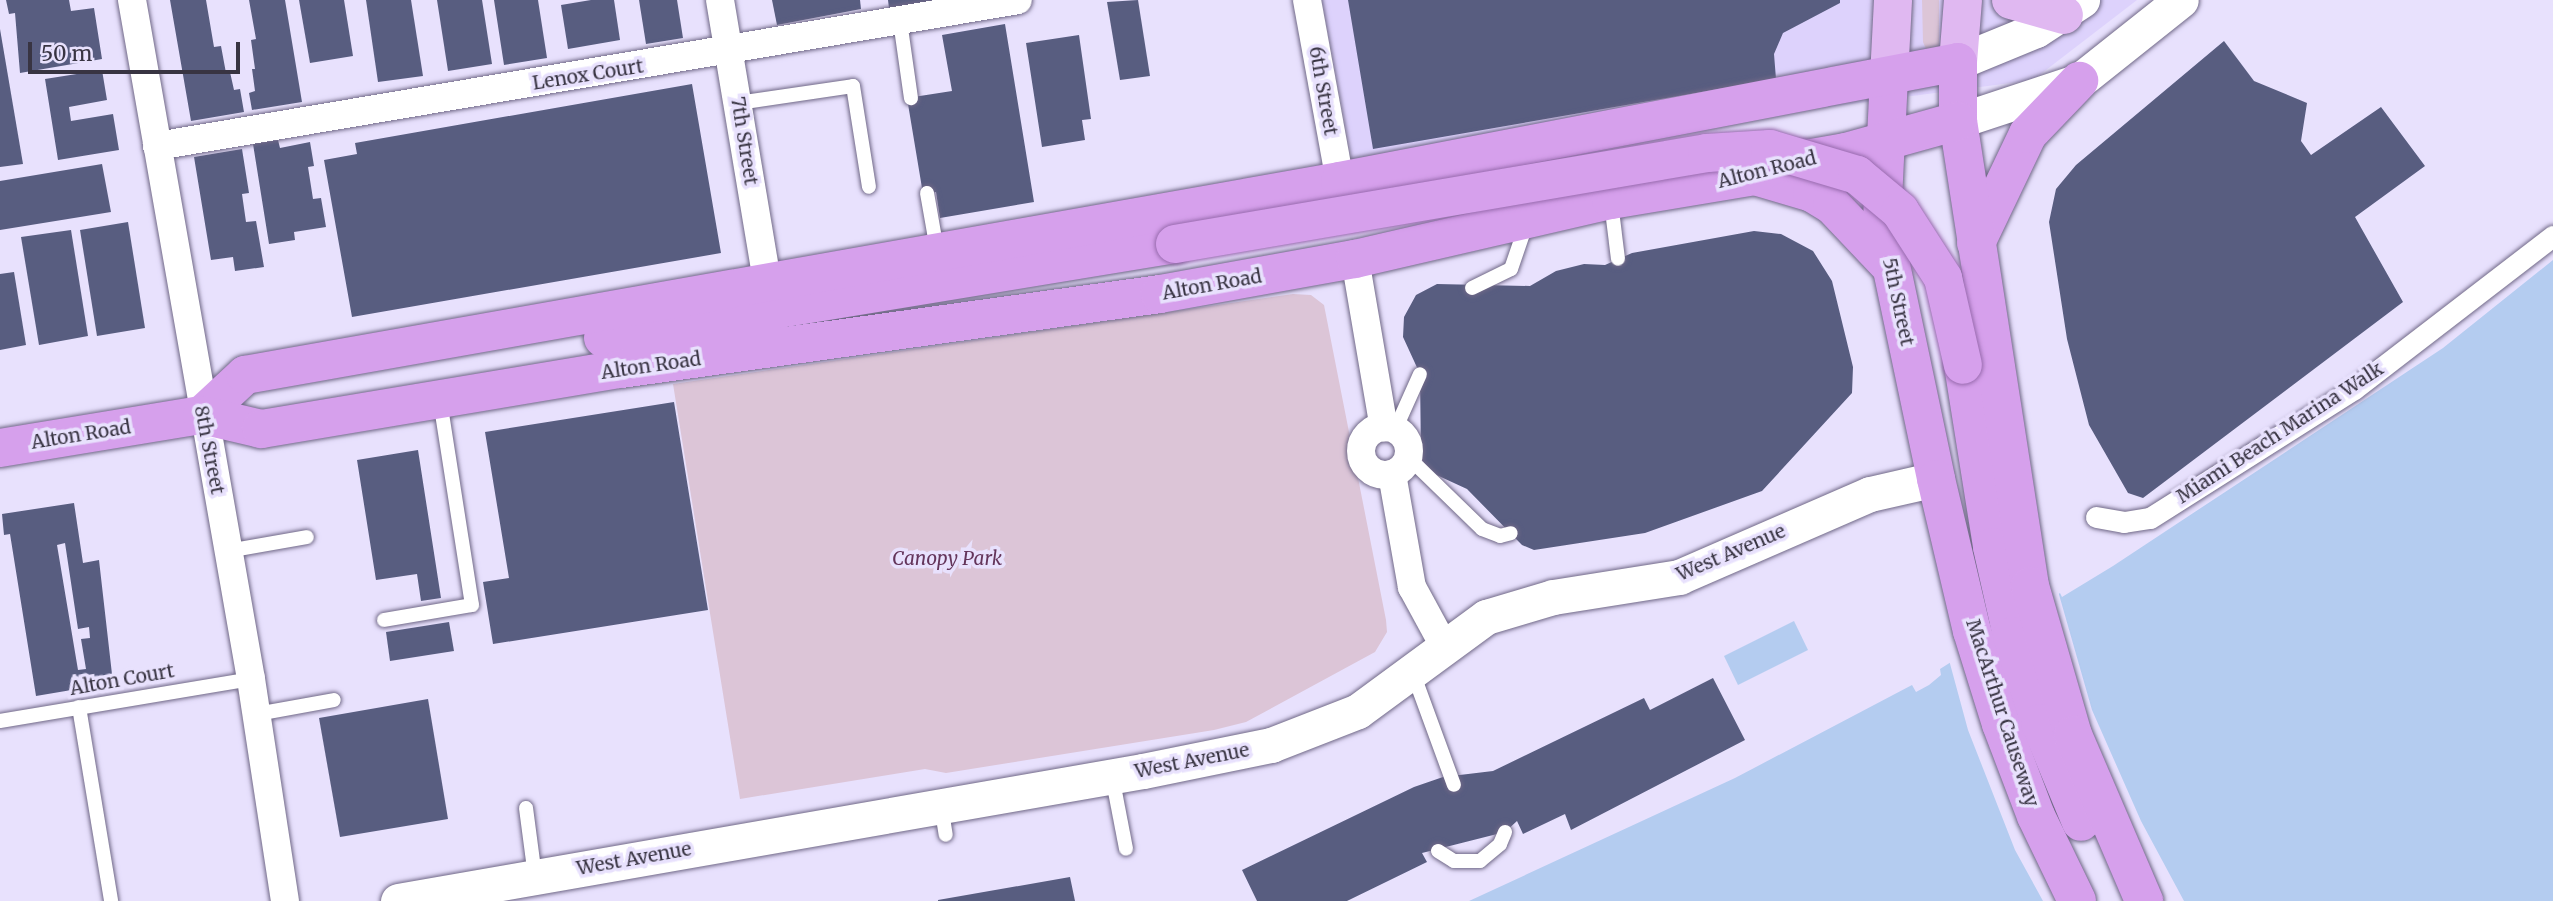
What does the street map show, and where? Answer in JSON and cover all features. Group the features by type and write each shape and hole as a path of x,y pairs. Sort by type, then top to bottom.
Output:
{"highway":[{"path":"202,415 246,375 937,250 1340,181 1958,62 1958,121 1975,245 1999,593 2073,735 2144,901"},
{"name":"5th Street","path":"1889,77 1888,141 1881,208 1936,479 1999,593"},
{"path":"1975,245 2028,134 2079,81"},
{"name":"Alton Road","path":"0,448 202,415 261,429 621,369 929,330 1314,267 1611,200 1755,176 1779,163 1888,141 1958,121"},
{"path":"202,415 246,389 593,340 1707,153 1770,149 1857,175 1900,211 1943,278 1963,365 1999,593 2055,765 2095,852 2131,901"},
{"path":"1755,176 1812,193 1832,205 1891,267"},
{"path":"1314,267 1332,248 1342,220 1340,181"},
{"name":"MacArthur Causeway","path":"1999,593 2017,772 2077,901"}],"main road":[{"name":"5th Street","path":"1889,77 1893,0"},
{"path":"1958,62 1964,0"},
{"path":"2011,0 2073,7"}],"street":[{"name":"8th Street","path":"132,0 202,415 257,714 285,901"},
{"name":"7th Street","path":"720,0 767,282"},
{"name":"Lenox Court","path":"158,146 1018,0"},
{"name":"6th Street","path":"1307,0 1340,181"},
{"name":"Alton Road","path":"1958,121 2079,81 2181,0"},
{"path":"1958,62 2073,7"},
{"name":"Miami Beach Marina Walk","path":"2096,517 2124,522 2150,518 2354,389 2553,236"},
{"path":"1355,259 1389,429 1406,441 1400,466 1412,587 1444,646"},
{"path":"1389,429 1366,437 1362,456 1370,470 1400,466"},
{"name":"West Avenue","path":"398,901 465,895 536,876 944,819 1112,776 1226,755 1293,737 1358,711 1413,673 1475,623 1515,606 1679,577 1870,494 1936,479"}],"lane":[{"path":"900,21 911,98"},
{"path":"737,103 853,86 869,187"},
{"path":"927,193 937,250"},
{"path":"1611,200 1618,259"},
{"path":"1472,288 1511,269 1529,217"},
{"path":"1389,429 1420,374"},
{"path":"384,620 472,605 440,399"},
{"path":"1400,466 1482,529 1500,536 1511,533"},
{"path":"228,551 307,537"},
{"path":"1413,673 1454,785"},
{"name":"Alton Court","path":"0,721 251,679"},
{"path":"257,714 334,699"},
{"path":"79,707 111,901"},
{"path":"1112,776 1126,849"},
{"path":"526,808 536,876"},
{"path":"1438,851 1454,861 1480,861 1500,844 1505,832"}],"shaded area":[{"path":"1322,0 2137,0 2033,80 1354,170"}],"green space":[{"path":"1922,0 1939,0 1939,50 1927,51 1923,42"},
{"name":"Canopy Park","path":"1293,294 1311,295 1324,305 1386,620 1387,632 1375,652 1246,722 1214,730 946,773 925,769 740,799 673,384"}],"water":[{"path":"2553,260 2553,901 1469,901 1735,778 1912,685 1916,692 1929,685 1941,675 1940,669 2060,593 2062,597 2113,566 2443,348"},
{"path":"1794,621 1808,650 1738,685 1724,656"}],"pier":[{"path":"2058,591 2092,710 2141,821 2184,901 2043,901 2015,850 1968,730 1949,660"}],"building":[{"path":"6,0 69,0 71,11 94,8 102,59 20,73 15,13 9,14"},
{"path":"170,0 206,0 214,47 221,46 226,73 230,72 234,90 240,89 244,112 191,121"},
{"path":"249,0 285,0 302,102 252,110 249,93 255,91 252,69 255,69 251,40 256,39"},
{"path":"299,0 344,0 353,56 310,63"},
{"path":"366,0 411,0 423,76 378,82"},
{"path":"437,0 482,0 492,64 448,71"},
{"path":"494,0 538,0 547,58 504,65"},
{"path":"591,0 614,0 620,40 568,49 561,5"},
{"path":"639,0 677,0 683,38 646,44"},
{"path":"772,0 860,0 861,9 777,25"},
{"path":"888,0 931,0 932,1 889,8"},
{"path":"1138,0 1150,76 1120,80 1107,2"},
{"path":"1348,0 1840,0 1840,3 1783,33 1774,54 1776,79 1373,149"},
{"path":"1005,24 1034,202 940,218 936,192 923,194 907,98 952,91 942,35"},
{"path":"0,29 23,164 0,167"},
{"path":"1079,35 1091,119 1082,120 1085,140 1042,147 1026,43"},
{"path":"2224,41 2254,81 2307,103 2301,141 2311,155 2381,107 2425,166 2355,217 2403,302 2143,498 2128,493 2089,425 2067,339 2049,222 2056,189 2076,165"},
{"path":"102,70 107,100 69,107 71,121 113,114 119,150 58,160 45,79"},
{"path":"692,84 721,253 352,317 324,160 357,154 355,143"},
{"path":"278,140 280,148 310,142 314,166 308,167 313,199 321,198 326,227 294,232 295,240 269,244 253,144"},
{"path":"242,149 249,193 242,194 246,222 256,221 264,267 235,271 233,257 211,260 194,157"},
{"path":"102,164 111,212 0,230 0,181"},
{"path":"128,222 145,328 97,336 80,230"},
{"path":"71,230 88,336 39,345 21,237"},
{"path":"1754,231 1781,234 1813,251 1832,281 1853,367 1852,393 1762,491 1645,533 1534,550 1522,545 1467,489 1430,472 1421,458 1420,374 1403,337 1404,317 1416,295 1437,284 1530,286 1556,271 1584,264 1605,265 1632,253"},
{"path":"14,272 26,345 0,350 0,274"},
{"path":"674,402 708,610 493,644 483,582 509,578 485,432"},
{"path":"418,450 441,598 421,601 417,574 376,580 357,460"},
{"path":"74,503 83,563 99,560 113,683 36,696 10,534 4,535 2,514","holes":["65,543 78,629 89,627 90,638 81,639 86,669 78,670 57,545"]},
{"path":"449,622 454,651 390,661 386,632"},
{"path":"1713,678 1745,740 1571,830 1565,814 1523,834 1517,821 1505,832 1422,853 1427,862 1347,901 1257,901 1242,870 1414,787 1443,777 1493,771 1644,698 1650,710"},
{"path":"428,699 448,819 340,837 319,718"},
{"path":"1070,877 1075,901 938,901 938,900"}]}
